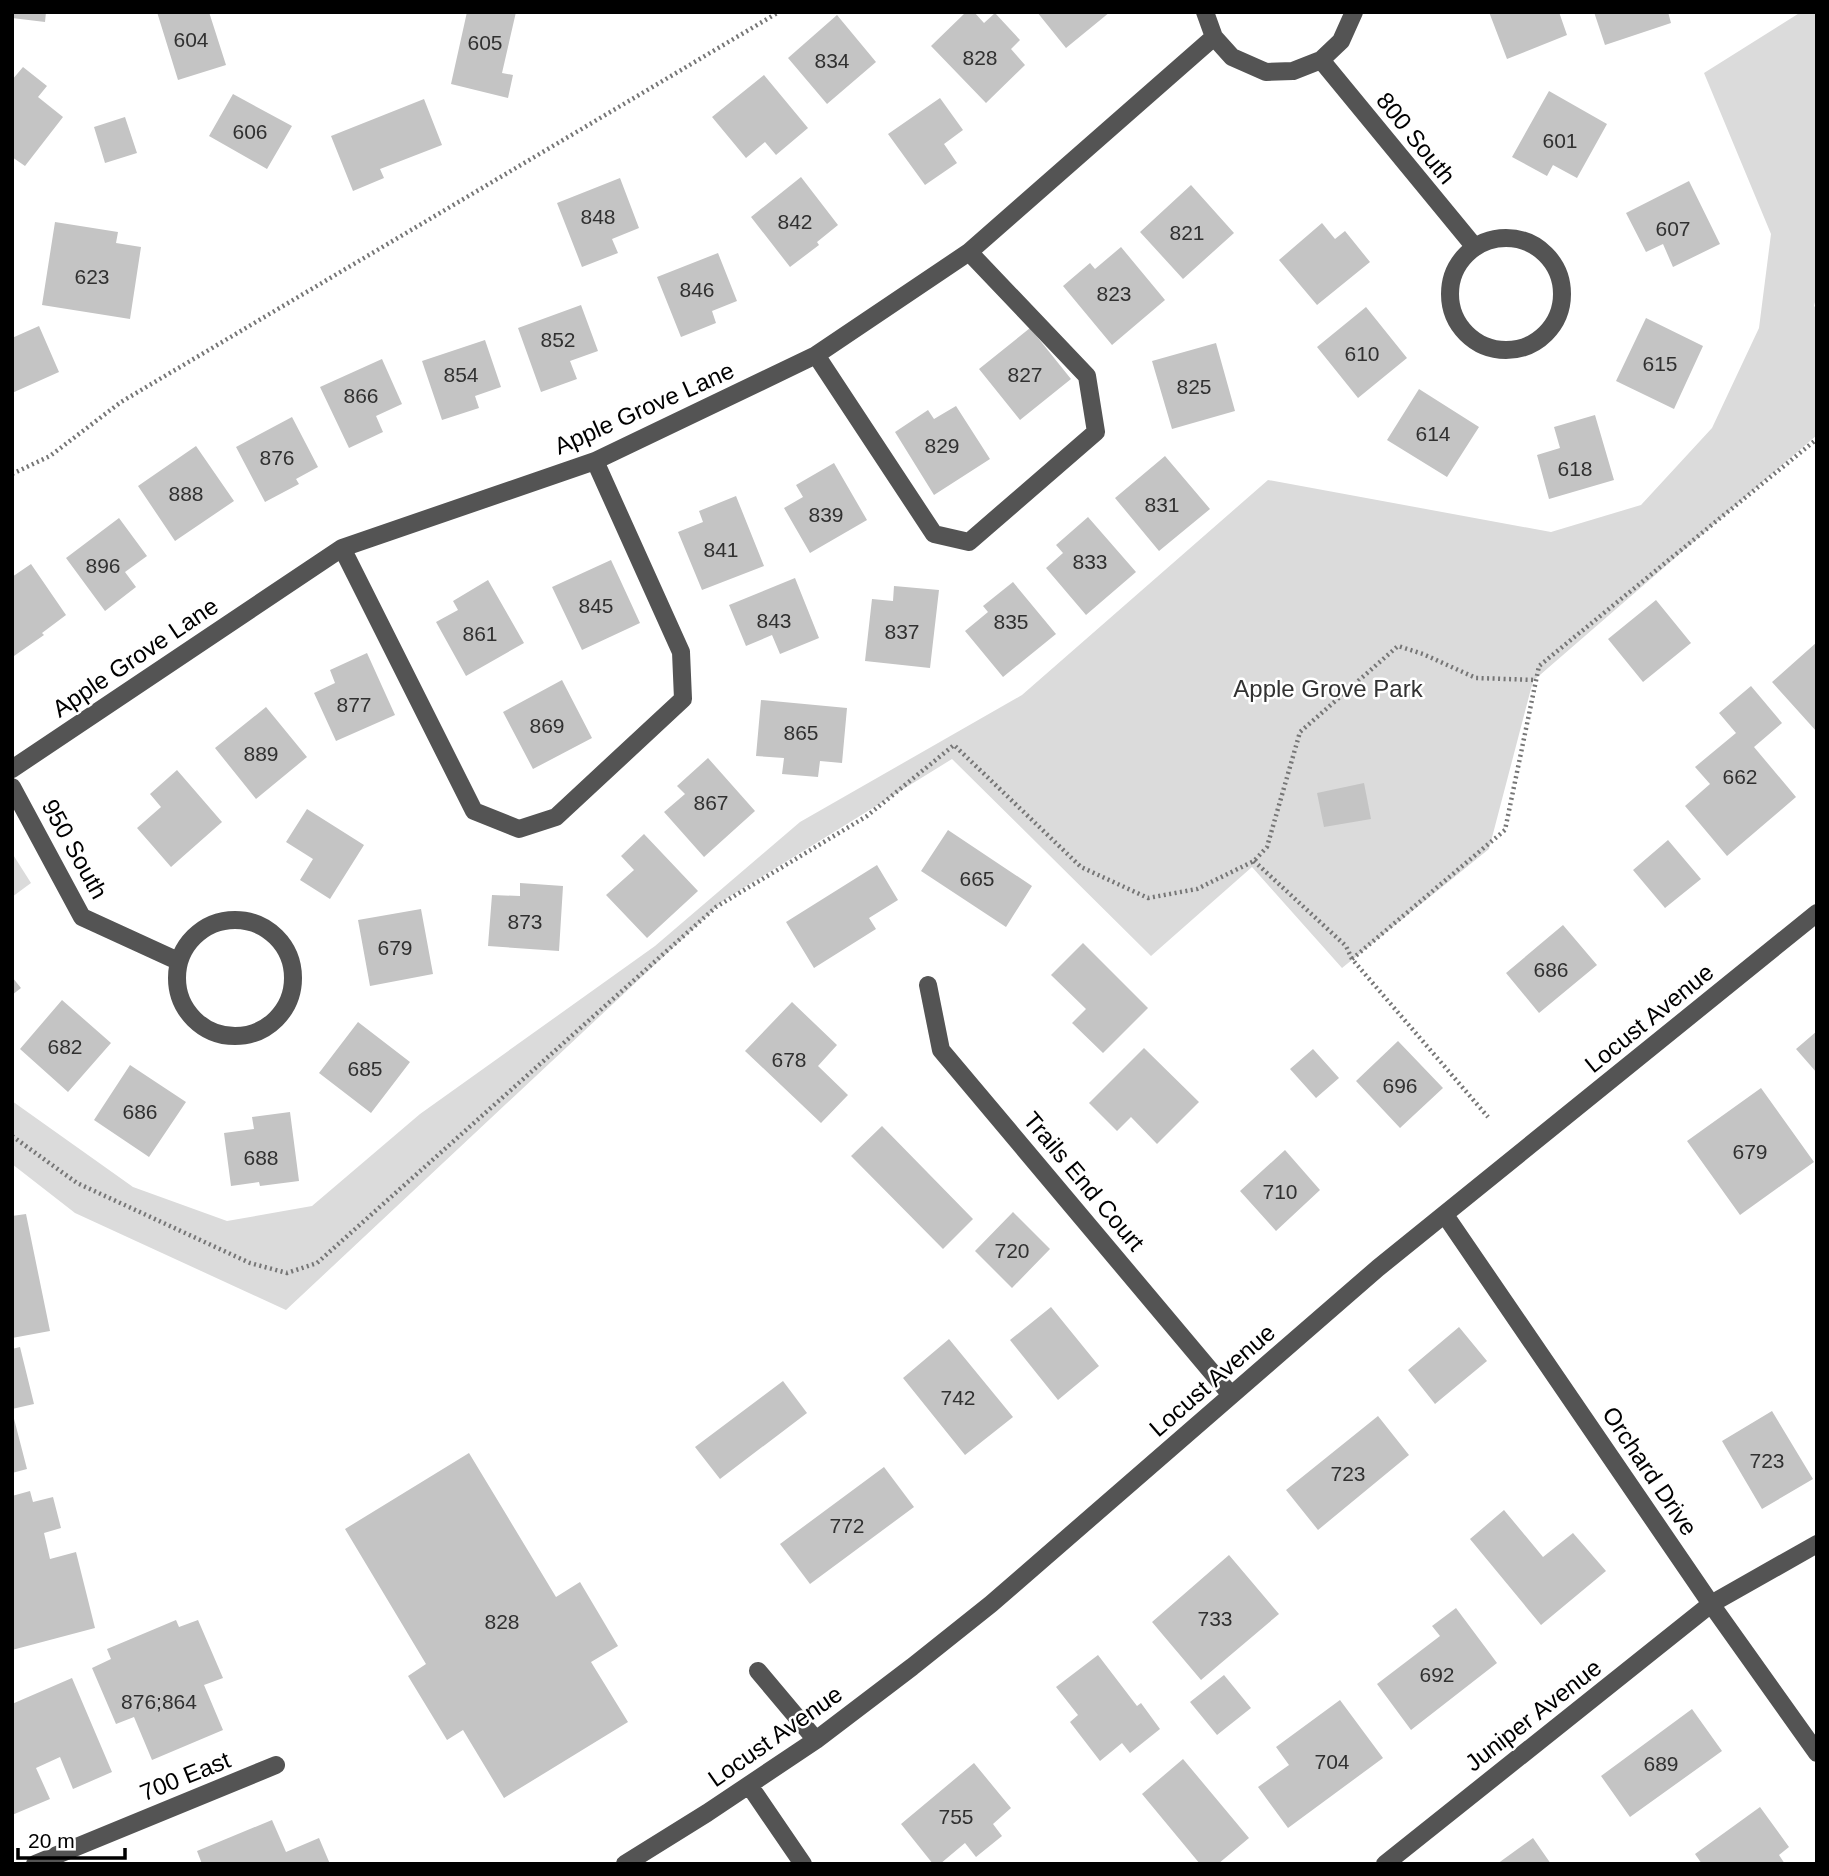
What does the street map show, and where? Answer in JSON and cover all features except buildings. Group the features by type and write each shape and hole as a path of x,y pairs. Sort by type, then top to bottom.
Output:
{"street":[{"path":"1205,12 1214,37 1232,57 1266,72 1293,71 1321,60 1340,41 1354,12"},
{"name":"Apple Grove Lane","path":"12,769 342,548 595,461 816,355 969,252 1214,37"},
{"name":"800 South","path":"1321,60 1474,246"},
{"path":"1513,237 1532,243 1548,256 1560,277 1562,297 1554,323 1542,338 1522,348 1503,350 1483,345 1466,334 1459,325 1451,307 1449,287 1460,260 1474,246 1493,238 1513,237"},
{"path":"816,355 934,534 969,542 1096,432 1087,376 969,252"},
{"path":"342,548 474,811 519,829 556,817 683,699 681,652 595,461"},
{"name":"950 South","path":"12,787 82,917 178,961"},
{"name":"Locust Avenue","path":"625,1864 816,1740 991,1604 1378,1268 1817,913"},
{"path":"227,919 247,920 272,932 285,947 291,962 293,982 288,1002 273,1022 255,1033 236,1036 215,1033 193,1019 182,1002 177,981 178,961 187,943 201,929 227,919"},
{"name":"Trails End Court","path":"928,985 941,1050 1231,1395"},
{"name":"Orchard Drive","path":"1445,1215 1711,1604 1817,1753"},
{"name":"Juniper Avenue","path":"1385,1864 1711,1604 1817,1544"},
{"path":"758,1671 816,1740"},
{"name":"700 East","path":"35,1864 276,1765"},
{"path":"749,1785 803,1864"}],"path":[{"path":"12,474 50,456 133,395 779,12"},
{"path":"1352,959 1505,830 1539,666 1817,439"},
{"path":"12,1136 77,1183 250,1263 287,1273 317,1263 716,907 867,816 954,745 1081,867 1148,898 1197,889 1254,861 1267,847 1300,732 1398,646 1476,678 1536,680"},
{"path":"1254,861 1346,946 1352,959 1489,1117"}],"green space":[{"name":"Apple Grove Park","path":"1801,12 1817,12 1817,294 1814,306 1817,309 1817,435 1533,681 1489,849 1342,968 1252,867 1151,956 952,759 724,900 286,1310 75,1213 12,1164 12,1101 133,1187 227,1221 312,1206 420,1114 655,946 800,822 1022,695 1268,480 1551,532 1641,505 1712,428 1759,328 1771,234 1704,73"},
{"path":"12,853 31,883 12,897"}]}
